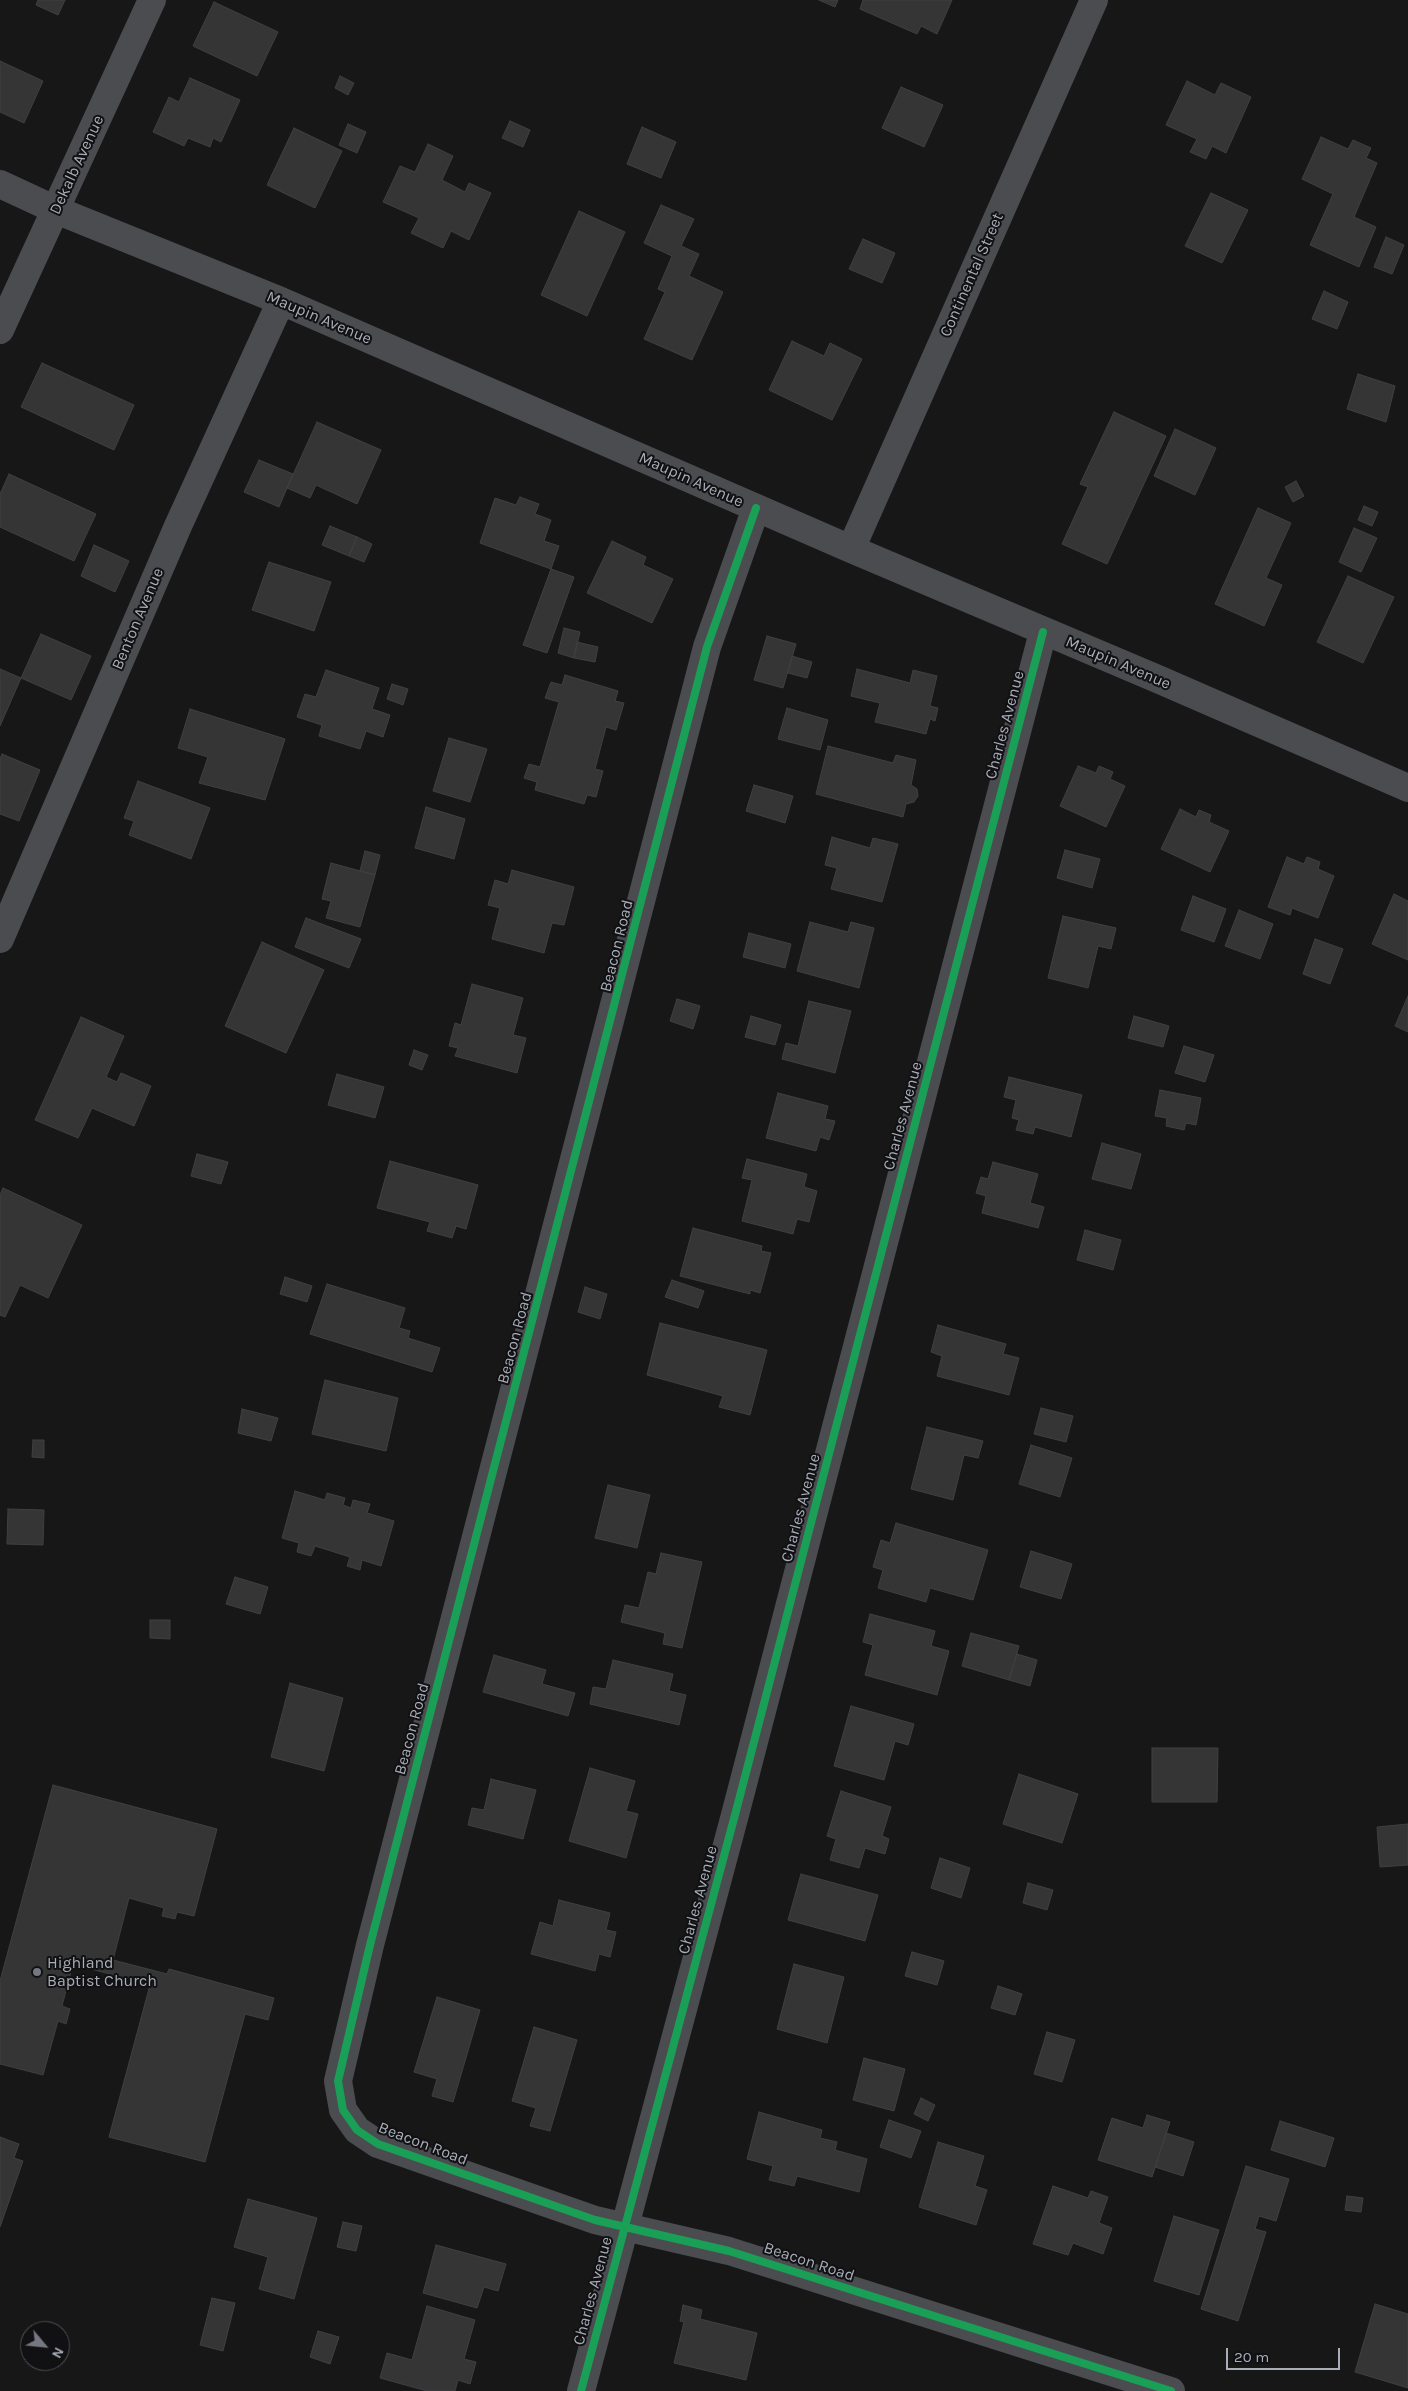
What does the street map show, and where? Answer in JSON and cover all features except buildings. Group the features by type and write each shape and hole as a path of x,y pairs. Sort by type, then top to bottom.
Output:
{"street":[{"name":"Dekalb Avenue","path":"0,330 152,0"},
{"name":"Continental Street","path":"851,550 1094,0"},
{"name":"Maupin Avenue","path":"0,184 56,210 281,301 851,550 1408,788"},
{"name":"Benton Avenue","path":"0,939 178,526 281,301"},
{"name":"Beacon Road","path":"756,508 708,647 370,1945 338,2080 343,2110 357,2130 378,2144 595,2220 729,2250 1171,2391"},
{"name":"Charles Avenue","path":"581,2391 736,1811 1044,632"}],"cycle path":[{"path":"756,508 707,647 370,1945 338,2081 343,2110 357,2130 378,2144 595,2220 729,2251 1171,2391"},
{"path":"581,2391 736,1811 1043,632"}],"place":[{"name":"Highland Baptist Church","path":"37,1972"}]}
